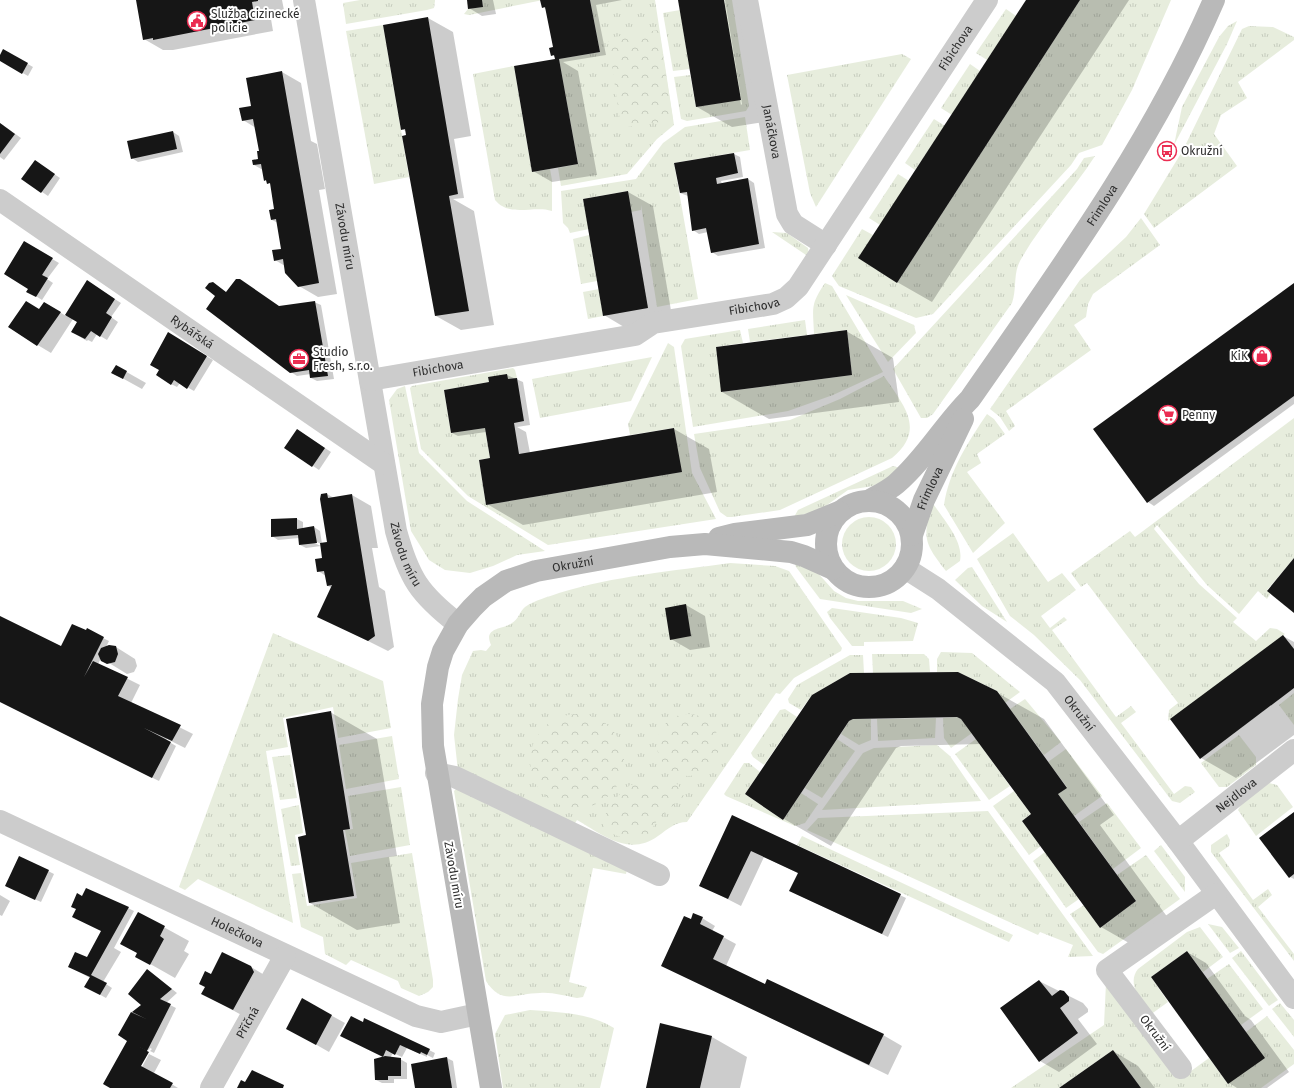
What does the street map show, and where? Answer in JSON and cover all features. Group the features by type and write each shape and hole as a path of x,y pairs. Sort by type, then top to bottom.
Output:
{"main road":[{"name":"Frimlova","path":"870,500 896,484 911,470 955,414 970,399 1052,281 1133,157 1180,74 1214,0"},
{"name":"Frimlova","path":"912,535 924,500 970,399"},
{"name":"Okružní","path":"870,500 884,503 897,510 906,521 912,535 912,552 905,568 896,578 884,585 870,588 856,585 843,579 833,569 827,556 825,542 827,529 834,517 844,507 857,502 870,500"},
{"name":"Okružní","path":"705,544 734,534 807,525 840,512"},
{"name":"Okružní","path":"458,624 483,597 506,581 519,576 638,552 705,544 790,552 804,556 833,569"},
{"name":"Závodu míru","path":"458,624 443,651 435,683 432,704 432,726 436,773 491,1088"}],"street":[{"name":"Závodu míru","path":"304,0 396,531 408,570 417,586 428,599 458,624"},
{"name":"Janáčkova","path":"747,0 787,214 793,224 826,245"},
{"name":"Fibichova","path":"370,380 635,335 653,322 773,304 786,298 798,287 986,0"},
{"name":"Rybářská","path":"0,200 384,464"},
{"name":"Okružní","path":"905,568 938,589 1055,682 1178,841 1294,998"},
{"name":"Nejdlova","path":"1178,841 1294,750"},
{"path":"436,773 455,777 659,875"},
{"name":"Holečkova","path":"0,821 285,956 424,1019 450,1021 478,1014"},
{"name":"Okružní","path":"1181,1068 1107,970 1216,894"},
{"name":"Příčná","path":"211,1088 285,956"}],"green space":[{"path":"360,0 435,1 434,8 427,10 346,24 343,3"},
{"path":"482,0 543,0 469,15 464,14 468,9 483,7"},
{"path":"590,0 655,0 674,125 657,139 627,174 561,186 558,168 578,164 559,59 600,52"},
{"path":"724,0 732,0 749,106 746,111 687,121 681,119 674,77 690,75 696,107 737,100"},
{"path":"1080,0 1171,0 1132,90 1102,145 1079,153 1071,165 933,314 916,318 839,286 832,276 862,229 873,235 859,258 897,283"},
{"path":"1006,9 1016,16 987,60 976,53"},
{"path":"680,10 690,69 673,71 663,13"},
{"path":"1237,21 1227,44 1174,145 1182,107 1219,37 1228,26"},
{"path":"383,25 409,177 374,184 346,31"},
{"path":"1249,26 1273,27 1294,37 1294,40 1238,82 1247,98 1221,115 1214,134 1237,166 1154,228 1144,214 1183,150 1242,29"},
{"path":"659,30 673,120 621,128 608,38"},
{"path":"902,54 911,59 816,207 810,193 787,75"},
{"path":"970,64 980,71 952,115 941,108"},
{"path":"514,66 532,172 550,169 552,180 552,211 537,209 515,210 501,205 495,200 473,74"},
{"path":"745,117 750,150 674,163 698,299 657,307 641,205 641,210 631,212 628,191 583,199 589,229 570,233 568,228 563,223 561,191 636,179 663,143 685,127"},
{"path":"934,119 945,126 915,170 905,163"},
{"path":"1095,156 1037,234 1020,261 1016,271 1012,303 933,414 927,418 921,418 893,369 1077,169 1084,158"},
{"path":"898,174 909,181 880,225 869,218"},
{"path":"1141,218 1160,245 1093,294 1088,304 1086,317 1074,325 1091,350 1006,411 1015,426 1009,431 1000,417 990,409 1080,280 1126,237"},
{"path":"772,232 787,233 808,248 809,257"},
{"path":"589,235 597,281 581,284 573,239"},
{"path":"825,283 832,286 883,372 833,395 788,411 693,427 681,346 685,339 740,330 743,343 716,347 722,392 852,375 847,330 814,334 813,318 815,302"},
{"path":"599,289 603,316 588,319 583,292"},
{"path":"846,295 914,325 916,333 888,362"},
{"path":"805,320 807,335 750,342 748,329"},
{"path":"668,343 674,347 692,473 716,519 548,545 468,496 421,449 410,388 412,386 513,368 517,378 508,379 488,377 489,382 444,390 451,433 485,428 490,458 479,460 486,505 681,472 674,428 630,435 628,424"},
{"path":"652,357 631,401 540,418 532,379"},
{"path":"884,376 904,407 910,427 908,437 902,447 892,458 780,510 732,517 727,517 720,512 700,468 694,434 790,420 840,399"},
{"path":"405,386 419,453 467,501 545,551 517,555 493,566 470,573 445,570 429,560 411,531 389,400 397,389"},
{"path":"987,414 994,419 1005,434 977,454 981,463 967,472 1005,523 973,553 944,505 950,480 960,457"},
{"path":"1294,418 1294,558 1267,590 1271,593 1267,599 1258,591 1239,614 1207,585 1157,525 1154,529 1199,584 1237,618 1233,622 1256,641 1270,628 1277,629 1285,634 1168,721 1169,710 1178,703 1087,583 1081,587 1071,573 1130,531 1135,537"},
{"path":"893,466 900,468 889,478 873,486 848,490 820,510 794,517 798,510"},
{"path":"932,502 952,530 959,546 960,561 946,571 933,553 927,539 927,524"},
{"path":"869,517 879,519 888,525 894,534 896,544 894,554 888,563 879,569 869,571 859,569 850,563 844,554 842,544 844,534 850,525 859,519"},
{"path":"1013,533 1048,582 1062,573 1076,590 1041,616 1050,628 1064,617 1067,620 1052,630 1116,717 1131,706 1136,712 1121,723 1174,794 1185,786 1191,787 1195,792 1180,803 1172,801 1080,680 1034,635 1010,616 977,559"},
{"path":"794,561 816,571 834,591 846,598 858,601 903,601 922,609 911,613 820,599 796,567"},
{"path":"730,563 775,566 789,571 842,648 841,651 794,678 780,694 776,693 687,822 683,822 668,828 647,842 626,844 616,842 577,820 572,828 458,771 454,735 462,675 473,651 486,651 491,645 489,639 491,632 514,622 525,607 559,593 622,578"},
{"path":"972,567 1007,622 982,606 955,580 968,568"},
{"path":"832,608 901,618 918,623 913,641 864,642 864,646 852,646 830,618 827,612"},
{"path":"273,633 383,681 391,728 338,738 333,707 283,718 288,747 266,751 293,923 198,879 185,890 179,887"},
{"path":"941,652 972,653 1020,692 1005,703 997,691 958,672 937,672 937,659"},
{"path":"872,654 924,654 929,659 930,672 873,673"},
{"path":"850,655 863,655 864,673 850,673 812,695 801,710 789,703 788,699 797,685"},
{"path":"1294,693 1294,725 1279,705"},
{"path":"1025,699 1061,742 1044,755 1010,709"},
{"path":"785,709 797,717 764,765 753,757 751,753 780,710"},
{"path":"577,714 595,718 610,728 620,743 624,761 620,779 610,794 595,804 577,808 559,804 544,794 534,779 530,761 534,743 544,728 559,718"},
{"path":"688,714 700,716 710,723 717,733 719,745 717,757 710,767 700,774 688,776 676,774 666,767 659,757 657,745 659,733 666,723 676,716"},
{"path":"957,717 961,719 972,733 951,748 944,738 943,718"},
{"path":"936,718 935,738 878,741 877,719"},
{"path":"853,719 871,719 871,740 859,745 841,734 849,721"},
{"path":"1239,735 1256,757 1256,765 1227,787 1219,787 1201,763"},
{"path":"392,736 399,779 346,789 339,745"},
{"path":"837,739 855,751 822,798 805,788"},
{"path":"976,739 1010,786 989,800 955,754"},
{"path":"937,745 950,756 981,801 822,810 863,753 874,748"},
{"path":"1066,749 1102,796 1074,816 1058,794 1067,787 1048,762"},
{"path":"290,755 297,798 280,800 272,757"},
{"path":"744,763 749,763 760,772 745,794 783,820 801,793 818,804 805,823 795,826 726,796 724,794"},
{"path":"674,780 684,793 683,797 659,818 646,837 624,838 614,834 604,827 603,818 616,798 630,785"},
{"path":"1269,783 1277,785 1293,807 1256,836 1238,810 1242,803"},
{"path":"401,787 410,845 350,856 345,830 353,829 348,796"},
{"path":"458,787 627,869 626,874 593,868 569,982 587,987 583,997 577,998 545,993 504,996 492,989 486,981 454,791"},
{"path":"1014,791 1031,814 1022,821 1041,846 1029,855 993,806"},
{"path":"1107,803 1141,848 1113,869 1079,822"},
{"path":"299,805 303,833 295,835 300,865 291,866 281,809"},
{"path":"988,811 1093,956 1068,957 1073,945 1040,932 1038,935 807,830 818,818"},
{"path":"1227,834 1230,840 1229,846 1219,853 1253,900 1268,889 1272,895 1258,907 1294,954 1294,961 1211,852 1211,845"},
{"path":"802,836 1013,935 1009,942 797,845"},
{"path":"1161,845 1185,877 1185,892 1154,851"},
{"path":"1045,852 1079,899 1066,908 1033,861"},
{"path":"412,853 433,980 433,987 428,992 419,996 401,988 398,981 351,960 346,965 325,954 323,937 301,927 292,874 301,873 307,906 357,898 351,863"},
{"path":"1146,855 1180,899 1103,954 1098,952 1070,914 1084,905 1100,928 1136,901 1117,875"},
{"path":"1208,924 1222,927 1239,948 1230,953"},
{"path":"1200,927 1223,957 1203,972 1187,951 1151,977 1168,1002 1150,1015 1134,986 1135,975 1138,969 1187,932"},
{"path":"1241,951 1278,1000 1269,1006 1232,958"},
{"path":"1229,964 1263,1009 1241,1025 1207,979"},
{"path":"1106,983 1180,1079 1209,1058 1228,1084 1246,1032 1267,1016 1294,1050 1294,1064 1261,1088 1141,1088 1113,1050 1059,1088 1011,1088 1104,1025"},
{"path":"1280,1003 1294,1020 1294,1037 1272,1009"},
{"path":"530,1010 584,1016 605,1023 614,1028 600,1088 503,1088 495,1034 505,1015"}],"building":[{"path":"136,0 258,1 252,2 255,20 153,40 153,38 143,40"},
{"path":"467,0 482,0 483,7 468,9"},
{"path":"540,0 590,0 600,52 559,59 578,164 532,172 514,66 555,59 554,55 551,56 549,48 553,47 545,7 542,8"},
{"path":"678,0 724,0 741,100 696,107"},
{"path":"1026,0 1080,0 897,283 858,258"},
{"path":"428,17 458,194 449,196 469,311 435,316 402,136 406,135 405,129 401,130 383,25"},
{"path":"3,49 28,63 22,74 0,61 0,55"},
{"path":"282,71 319,283 298,287 285,273 283,259 274,261 272,250 281,249 276,219 271,220 269,210 274,209 270,183 267,184 266,180 264,181 261,164 253,165 252,160 258,159 257,151 259,151 253,119 242,121 239,108 251,106 246,78"},
{"path":"0,123 15,134 0,154"},
{"path":"173,131 177,149 131,159 127,141"},
{"path":"734,153 738,173 716,178 717,184 748,178 759,244 711,253 706,228 692,231 687,192 680,193 674,163"},
{"path":"35,160 55,174 41,193 21,179"},
{"path":"628,191 648,308 603,316 583,199"},
{"path":"24,241 53,258 42,275 48,278 36,297 26,292 28,289 4,274"},
{"path":"236,279 240,279 279,306 315,301 328,376 310,378 309,370 290,373 206,309 215,296 205,288 209,283 213,282 226,292"},
{"path":"87,280 115,299 106,313 112,317 100,337 91,331 85,339 71,332 77,322 65,315"},
{"path":"1294,283 1294,396 1147,503 1093,429"},
{"path":"26,301 39,309 44,302 61,312 37,346 8,327"},
{"path":"847,330 852,375 721,392 716,347"},
{"path":"168,332 207,356 187,389 174,380 171,385 156,375 159,370 150,365"},
{"path":"116,365 127,371 123,379 111,373"},
{"path":"507,374 508,379 517,378 524,421 514,423 519,454 674,428 682,472 486,505 479,460 490,458 485,428 451,433 444,390 489,382 488,377"},
{"path":"297,429 325,448 312,467 284,448"},
{"path":"327,493 328,498 352,494 375,636 368,641 317,617 332,585 327,586 324,571 317,572 315,559 322,558 320,543 327,542 320,499 321,494"},
{"path":"297,518 297,529 314,526 317,543 299,545 298,535 271,537 271,519"},
{"path":"1294,558 1294,613 1267,591"},
{"path":"686,604 691,636 670,640 665,608"},
{"path":"0,616 61,646 72,624 86,630 87,628 104,637 84,677 93,661 128,677 118,696 181,725 172,741 144,728 171,742 152,778 0,702"},
{"path":"1283,635 1294,649 1294,688 1200,759 1170,719"},
{"path":"109,645 116,646 118,654 115,662 107,664 101,661 98,654 101,648"},
{"path":"958,672 997,691 1067,788 1058,794 1136,901 1100,928 1022,821 1031,814 961,719 957,717 853,719 849,721 783,820 745,794 812,695 850,673"},
{"path":"331,711 350,829 343,830 354,896 309,903 298,837 306,835 286,719"},
{"path":"1294,812 1294,874 1289,878 1259,838"},
{"path":"732,815 901,894 882,934 789,891 798,873 751,851 728,899 699,886"},
{"path":"19,856 49,870 35,900 5,886"},
{"path":"86,888 129,907 91,975 107,983 100,995 84,987 90,977 68,967 75,952 87,957 101,931 72,917 76,909 71,907 77,893 82,896"},
{"path":"138,912 165,926 160,936 164,939 150,965 135,957 137,953 120,944"},
{"path":"693,913 703,917 700,924 724,936 713,959 765,984 767,979 884,1034 869,1065 661,966 684,916 691,919"},
{"path":"1187,951 1265,1058 1228,1084 1151,977"},
{"path":"222,952 251,966 254,972 233,1010 201,994 205,987 199,984 205,971 211,974"},
{"path":"147,969 172,989 160,999 171,1004 147,1051 149,1052 141,1066 173,1083 170,1088 110,1088 103,1084 127,1041 118,1035 131,1012 146,1019 132,1012 141,1005 128,994"},
{"path":"1039,980 1052,996 1060,990 1064,991 1069,997 1069,1001 1060,1008 1078,1033 1039,1062 1000,1008"},
{"path":"302,998 332,1015 316,1045 286,1029"},
{"path":"351,1016 363,1022 364,1018 430,1049 427,1055 421,1052 420,1054 400,1045 395,1055 386,1050 383,1057 340,1036"},
{"path":"660,1023 712,1036 700,1088 646,1088"},
{"path":"1113,1050 1141,1088 1059,1088"},
{"path":"385,1056 401,1058 401,1076 388,1076 388,1080 375,1080 374,1059"},
{"path":"447,1057 452,1088 415,1088 411,1064"},
{"path":"252,1070 284,1085 283,1088 237,1088 241,1080 245,1082"}],"place":[{"name":"Služba cizinecké policie","path":"197,21"},
{"name":"Okružní","path":"1167,151"},
{"name":"KiK","path":"1262,356"},
{"name":"Studio Fresh, s.r.o.","path":"299,359"},
{"name":"Penny","path":"1168,415"}]}
